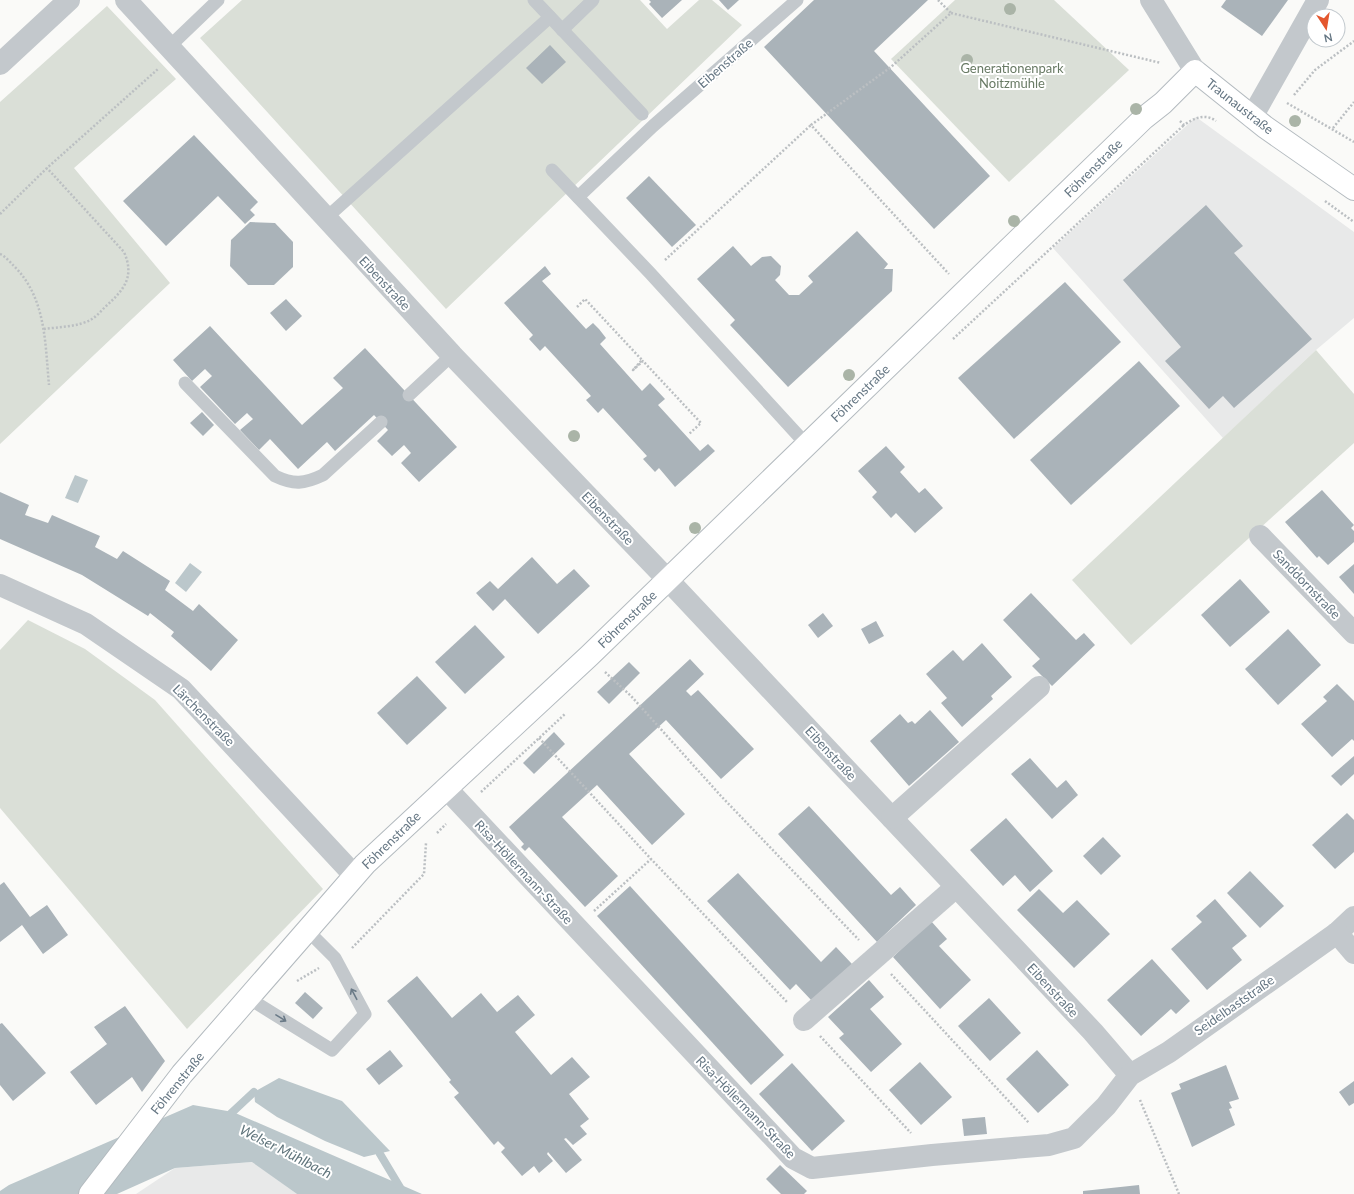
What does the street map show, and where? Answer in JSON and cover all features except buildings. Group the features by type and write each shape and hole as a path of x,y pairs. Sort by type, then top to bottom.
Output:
{"street":[{"path":"0,64 69,0"},
{"name":"Eibenstraße","path":"126,0 452,355 668,580 1093,1032 1130,1075"},
{"name":"Traunaustraße","path":"1151,0 1195,71 1252,117 1354,189"},
{"path":"1252,117 1318,0"},
{"name":"Föhrenstraße","path":"90,1194 182,1074 354,876 446,788 589,656 806,444 1144,118 1163,103 1195,71"},
{"name":"Sanddornstraße","path":"1260,536 1354,633"},
{"name":"Lärchenstraße","path":"0,585 86,624 181,689 354,876"},
{"path":"892,818 1039,687"},
{"name":"Risa-Höllermann-Straße","path":"446,788 793,1158 812,1168 932,1155 1049,1145 1074,1138 1106,1106 1130,1075"},
{"path":"804,1020 956,887"},
{"name":"Seidelbaststraße","path":"1130,1075 1169,1052 1337,933 1354,917"},
{"path":"1337,933 1354,953"}],"lane":[{"path":"172,50 218,0"},
{"path":"534,0 642,114"},
{"path":"562,30 593,0"},
{"name":"Eibenstraße","path":"578,197 653,126 797,0"},
{"path":"325,218 550,17"},
{"path":"552,170 806,444"},
{"path":"409,395 452,355"},
{"path":"185,383 275,476 287,482 298,483 323,475 381,422"},
{"path":"248,998 332,1050 365,1014 335,958 307,930"}],"path":[{"path":"938,0 951,13 1195,71"},
{"path":"650,274 811,125 891,68 951,13"},
{"path":"1287,103 1315,70 1354,41"},
{"path":"0,214 172,50"},
{"path":"1267,91 1333,128 1354,142"},
{"path":"1333,128 1354,102"},
{"path":"1163,103 1184,125"},
{"path":"951,341 1184,125 1197,117 1212,118 1219,123"},
{"path":"811,125 965,292"},
{"path":"44,329 91,319 120,294 126,284 129,270 124,252 47,168"},
{"path":"1322,198 1354,222"},
{"path":"0,253 25,277 35,296 44,329 49,385"},
{"path":"577,307 585,299 642,360 633,370 643,362 701,423 689,434"},
{"path":"589,656 631,696 721,796 876,957 1049,1145"},
{"path":"602,679 613,668"},
{"path":"436,834 568,711"},
{"path":"521,718 651,859 932,1155"},
{"path":"294,983 353,948 424,874 424,844 430,839"},
{"path":"576,928 651,859"},
{"path":"1130,1075 1179,1194"}],"shaded area":[{"path":"1196,117 1354,232 1354,318 1316,350 1223,438 1053,248"},
{"path":"253,1162 297,1194 136,1194 175,1168"}],"green space":[{"path":"242,0 640,0 667,29 699,0 712,0 742,25 446,309 200,38"},
{"name":"Generationenpark Noitzmühle","path":"955,0 1054,0 1129,70 1009,182 891,59"},
{"path":"107,6 176,79 74,168 170,283 0,444 0,102"},
{"path":"1316,350 1354,394 1354,443 1131,645 1072,580"},
{"path":"28,620 85,649 155,700 323,889 187,1029 0,808 0,650"}],"water":[{"path":"75,475 88,480 78,503 65,498"},
{"path":"190,563 202,572 186,592 175,583"},
{"path":"279,1078 342,1101 390,1151 364,1157 325,1141 277,1117 255,1102 254,1092"},
{"name":"Welser Mühlbach","path":"193,1105 233,1112 422,1194 297,1194 252,1162 175,1168 117,1194 0,1194 0,1191 9,1185"}],"waterway":[{"path":"225,1119 254,1092"},
{"path":"380,1154 404,1194"}]}
